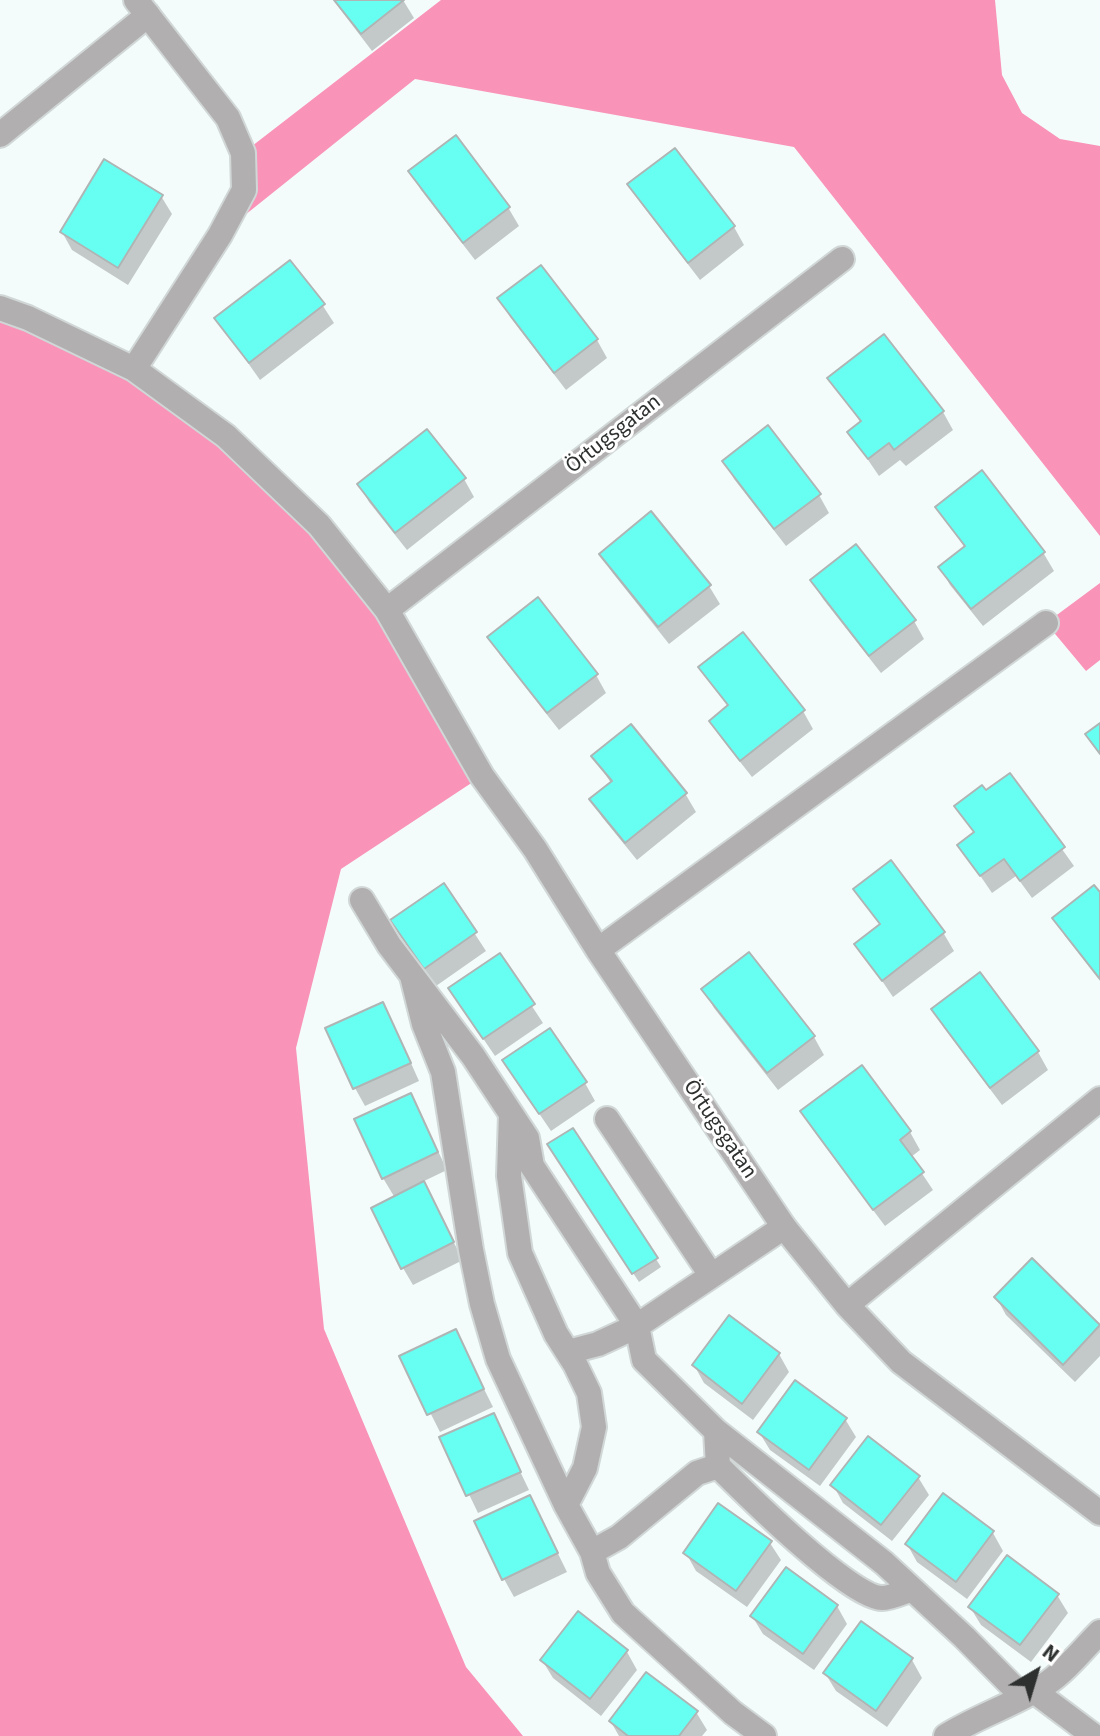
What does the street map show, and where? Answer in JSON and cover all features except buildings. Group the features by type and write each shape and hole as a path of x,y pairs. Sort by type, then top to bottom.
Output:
{"street":[{"path":"0,135 142,8 228,118 243,153 244,190 220,235 134,369"},
{"name":"Örtugsgatan","path":"387,610 842,259"},
{"name":"Örtugsgatan","path":"0,308 28,318 134,369 226,436 319,525 387,610 482,776 535,849 598,950 784,1227 847,1305 901,1362 1100,1513"},
{"path":"598,950 1046,623"},
{"path":"362,900 389,945 473,1056 527,1138 532,1166 637,1326 644,1360 716,1431 830,1519 1029,1694 1094,1736"},
{"path":"412,976 424,1024 443,1072 482,1304 498,1359 566,1505 592,1552 598,1573 623,1613 733,1713 764,1736"},
{"path":"847,1305 1100,1099"},
{"path":"511,1114 509,1176 520,1253 556,1334 589,1393 594,1427 585,1468 566,1505"},
{"path":"607,1119 711,1275"},
{"path":"568,1352 598,1344 637,1326 784,1227"},
{"path":"716,1431 718,1466 824,1564 867,1595 883,1598 912,1589"},
{"path":"592,1552 619,1537 697,1473 718,1466"},
{"path":"946,1736 1048,1683 1100,1632"}],"shaded area":[{"path":"441,0 995,0 1002,75 1022,113 1060,139 1100,146 1100,536 794,147 415,79 220,235 243,153"},
{"path":"0,308 134,369 319,525 482,776 341,869 296,1048 324,1329 466,1667 523,1736 0,1736"},
{"path":"1100,583 1100,660 1086,671 1046,623"}]}
